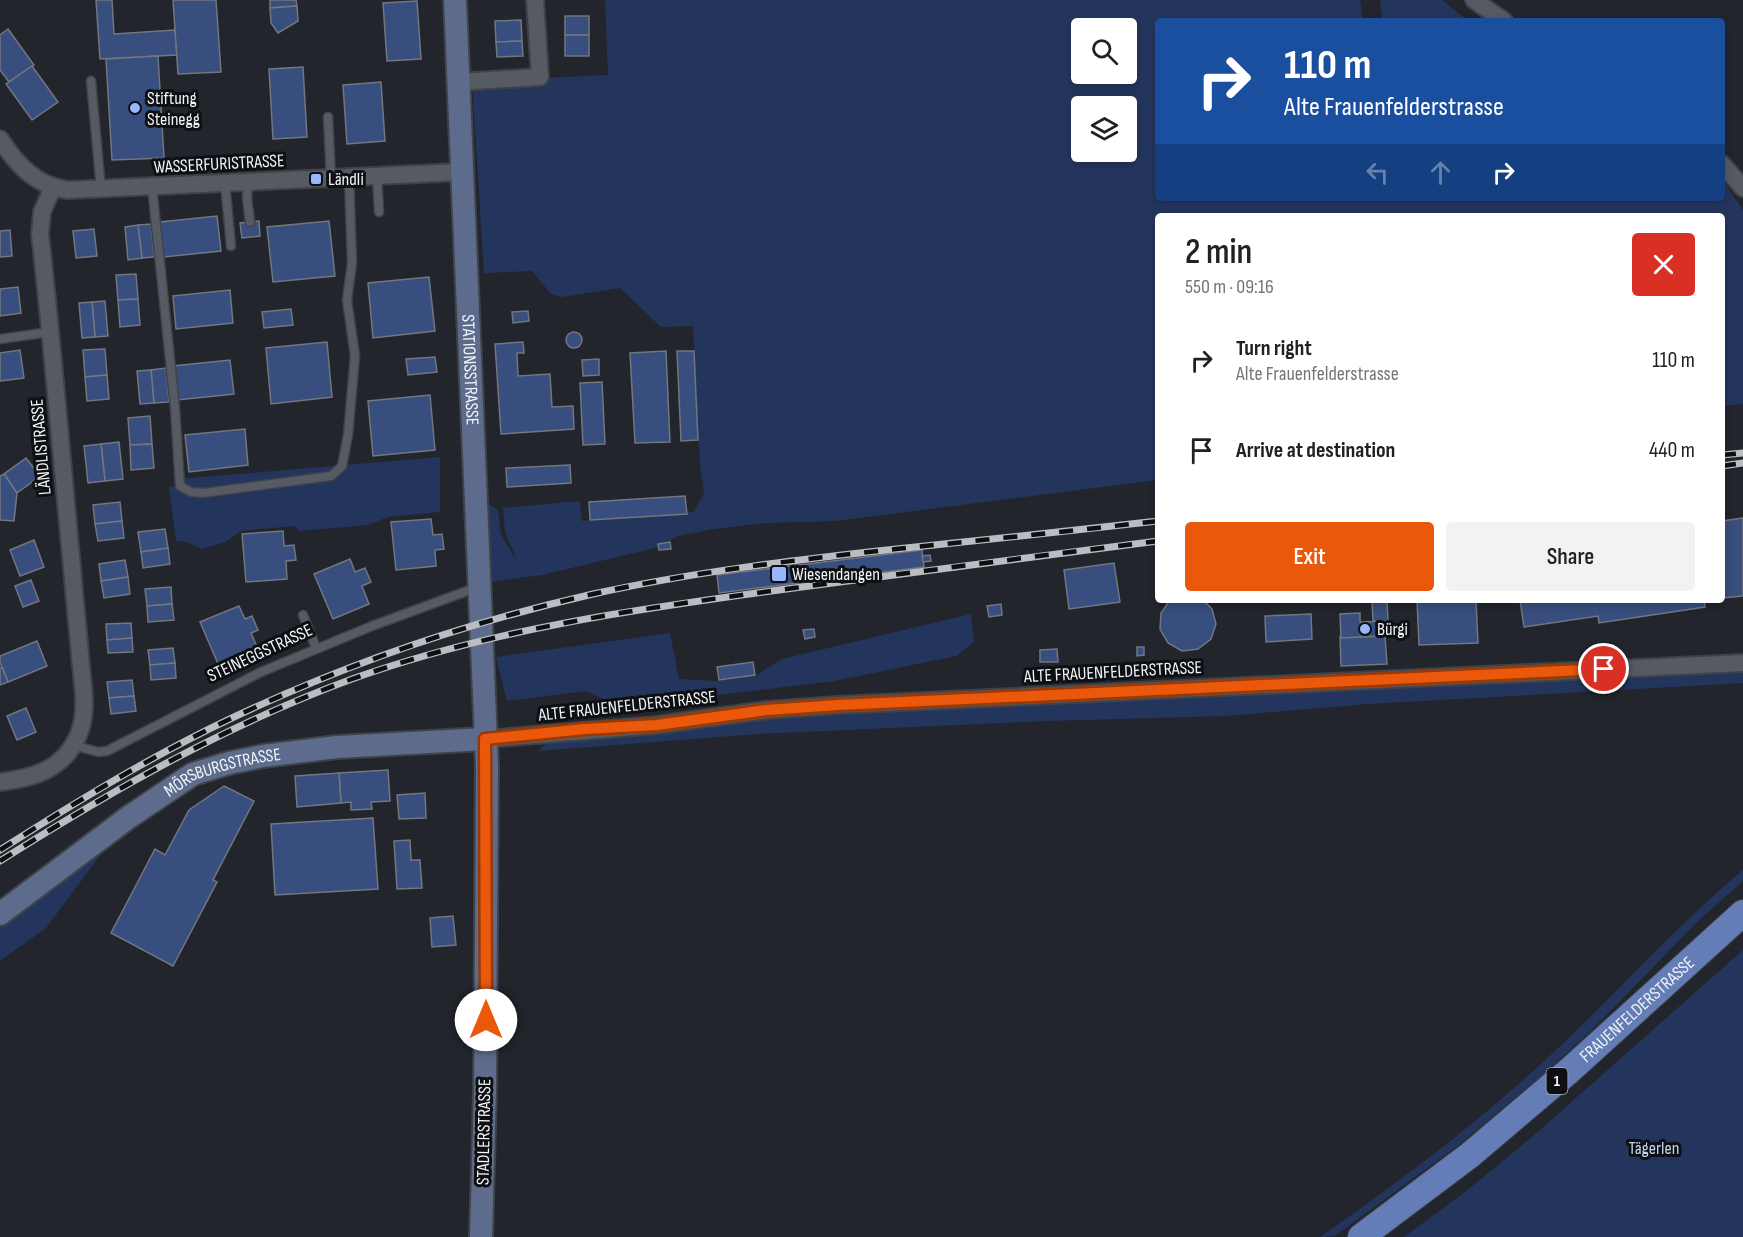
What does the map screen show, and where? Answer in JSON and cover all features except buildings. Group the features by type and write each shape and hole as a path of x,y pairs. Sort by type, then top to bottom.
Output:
{"main road":[{"name":"STATIONSSTRASSE","path":"455,0 485,739"},
{"name":"MÖRSBURGSTRASSE","path":"0,915 129,817 193,774 263,756 337,747 485,739"},
{"name":"STADLERSTRASSE","path":"481,1237 486,1078 485,739"},
{"name":"FRAUENFELDERSTRASSE","path":"1361,1237 1470,1155 1570,1070 1743,913"}],"street":[{"path":"459,82 540,77 536,0"},
{"path":"1474,0 1500,18"},
{"name":"WASSERFURISTRASSE","path":"0,139 14,159 28,173 52,187 68,190 461,172"},
{"path":"1725,167 1743,188"},
{"name":"LÄNDLISTRASSE","path":"52,187 42,212 40,226 84,706 80,731 73,745"},
{"name":"ALTE FRAUENFELDERSTRASSE","path":"485,739 585,729 657,725 767,710 838,705 1743,663"},
{"path":"0,782 23,779 44,772 59,762 73,745"}],"lane":[{"path":"91,81 101,189"},
{"path":"328,117 331,178"},
{"path":"377,176 379,212"},
{"path":"152,186 175,408 180,486 191,492 203,493 331,476 342,466 348,435 355,356 347,300 352,263 349,177"},
{"path":"248,182 250,222"},
{"path":"225,183 231,246"},
{"path":"0,339 50,333"},
{"name":"STEINEGGSTRASSE","path":"73,745 105,752 237,684 316,648 467,591"},
{"path":"303,615 316,648"}],"green space":[{"path":"605,0 1360,0 1363,18 1155,18 1155,201 1725,201 1725,183 1743,210 1743,404 1725,406 1725,213 1155,213 1155,480 835,521 764,523 714,529 678,536 659,547 542,575 489,582 475,496 498,510 501,534 516,560 506,534 503,508 580,501 582,521 694,512 704,493 700,465 693,326 661,327 620,288 561,297 551,294 532,271 484,273 472,81 608,75"},
{"path":"1380,0 1442,0 1464,18 1382,18"},
{"path":"440,457 440,512 388,517 368,525 299,531 294,526 241,531 225,542 202,549 184,541 176,541 169,487 180,486 179,479"},
{"path":"971,614 974,642 956,656 834,681 620,707 586,691 507,701 496,657 670,633 679,679 717,681 755,676 782,659"},
{"path":"1743,663 1743,683 1368,704 1225,716 1046,721 757,734 538,751 547,743 585,729 767,710"},
{"path":"107,846 46,928 0,961 0,926"},
{"path":"1743,870 1743,881 1697,922 1593,1029 1547,1071 1460,1144 1335,1236 1320,1237 1411,1171 1528,1076 1694,913"},
{"name":"Tägerlen","path":"1743,950 1743,1237 1404,1237 1465,1192 1532,1137"}],"railway":[{"path":"1725,455 1743,453"},
{"path":"1725,466 1743,463"},
{"path":"0,850 57,814 174,747 277,697 410,646 501,617 631,586 744,567 1155,521"},
{"path":"0,861 128,784 215,738 305,697 352,679 460,646 570,622 682,603 1155,541"}],"place":[{"name":"Stiftung Steinegg","path":"135,108"},
{"name":"Ländli","path":"316,179"},
{"name":"Wiesendangen","path":"779,574"},
{"name":"Bürgi","path":"1365,629"}],"route":[{"path":"486,1020 487,766 485,739 585,729 657,725 767,710 838,705 1604,669"}]}
